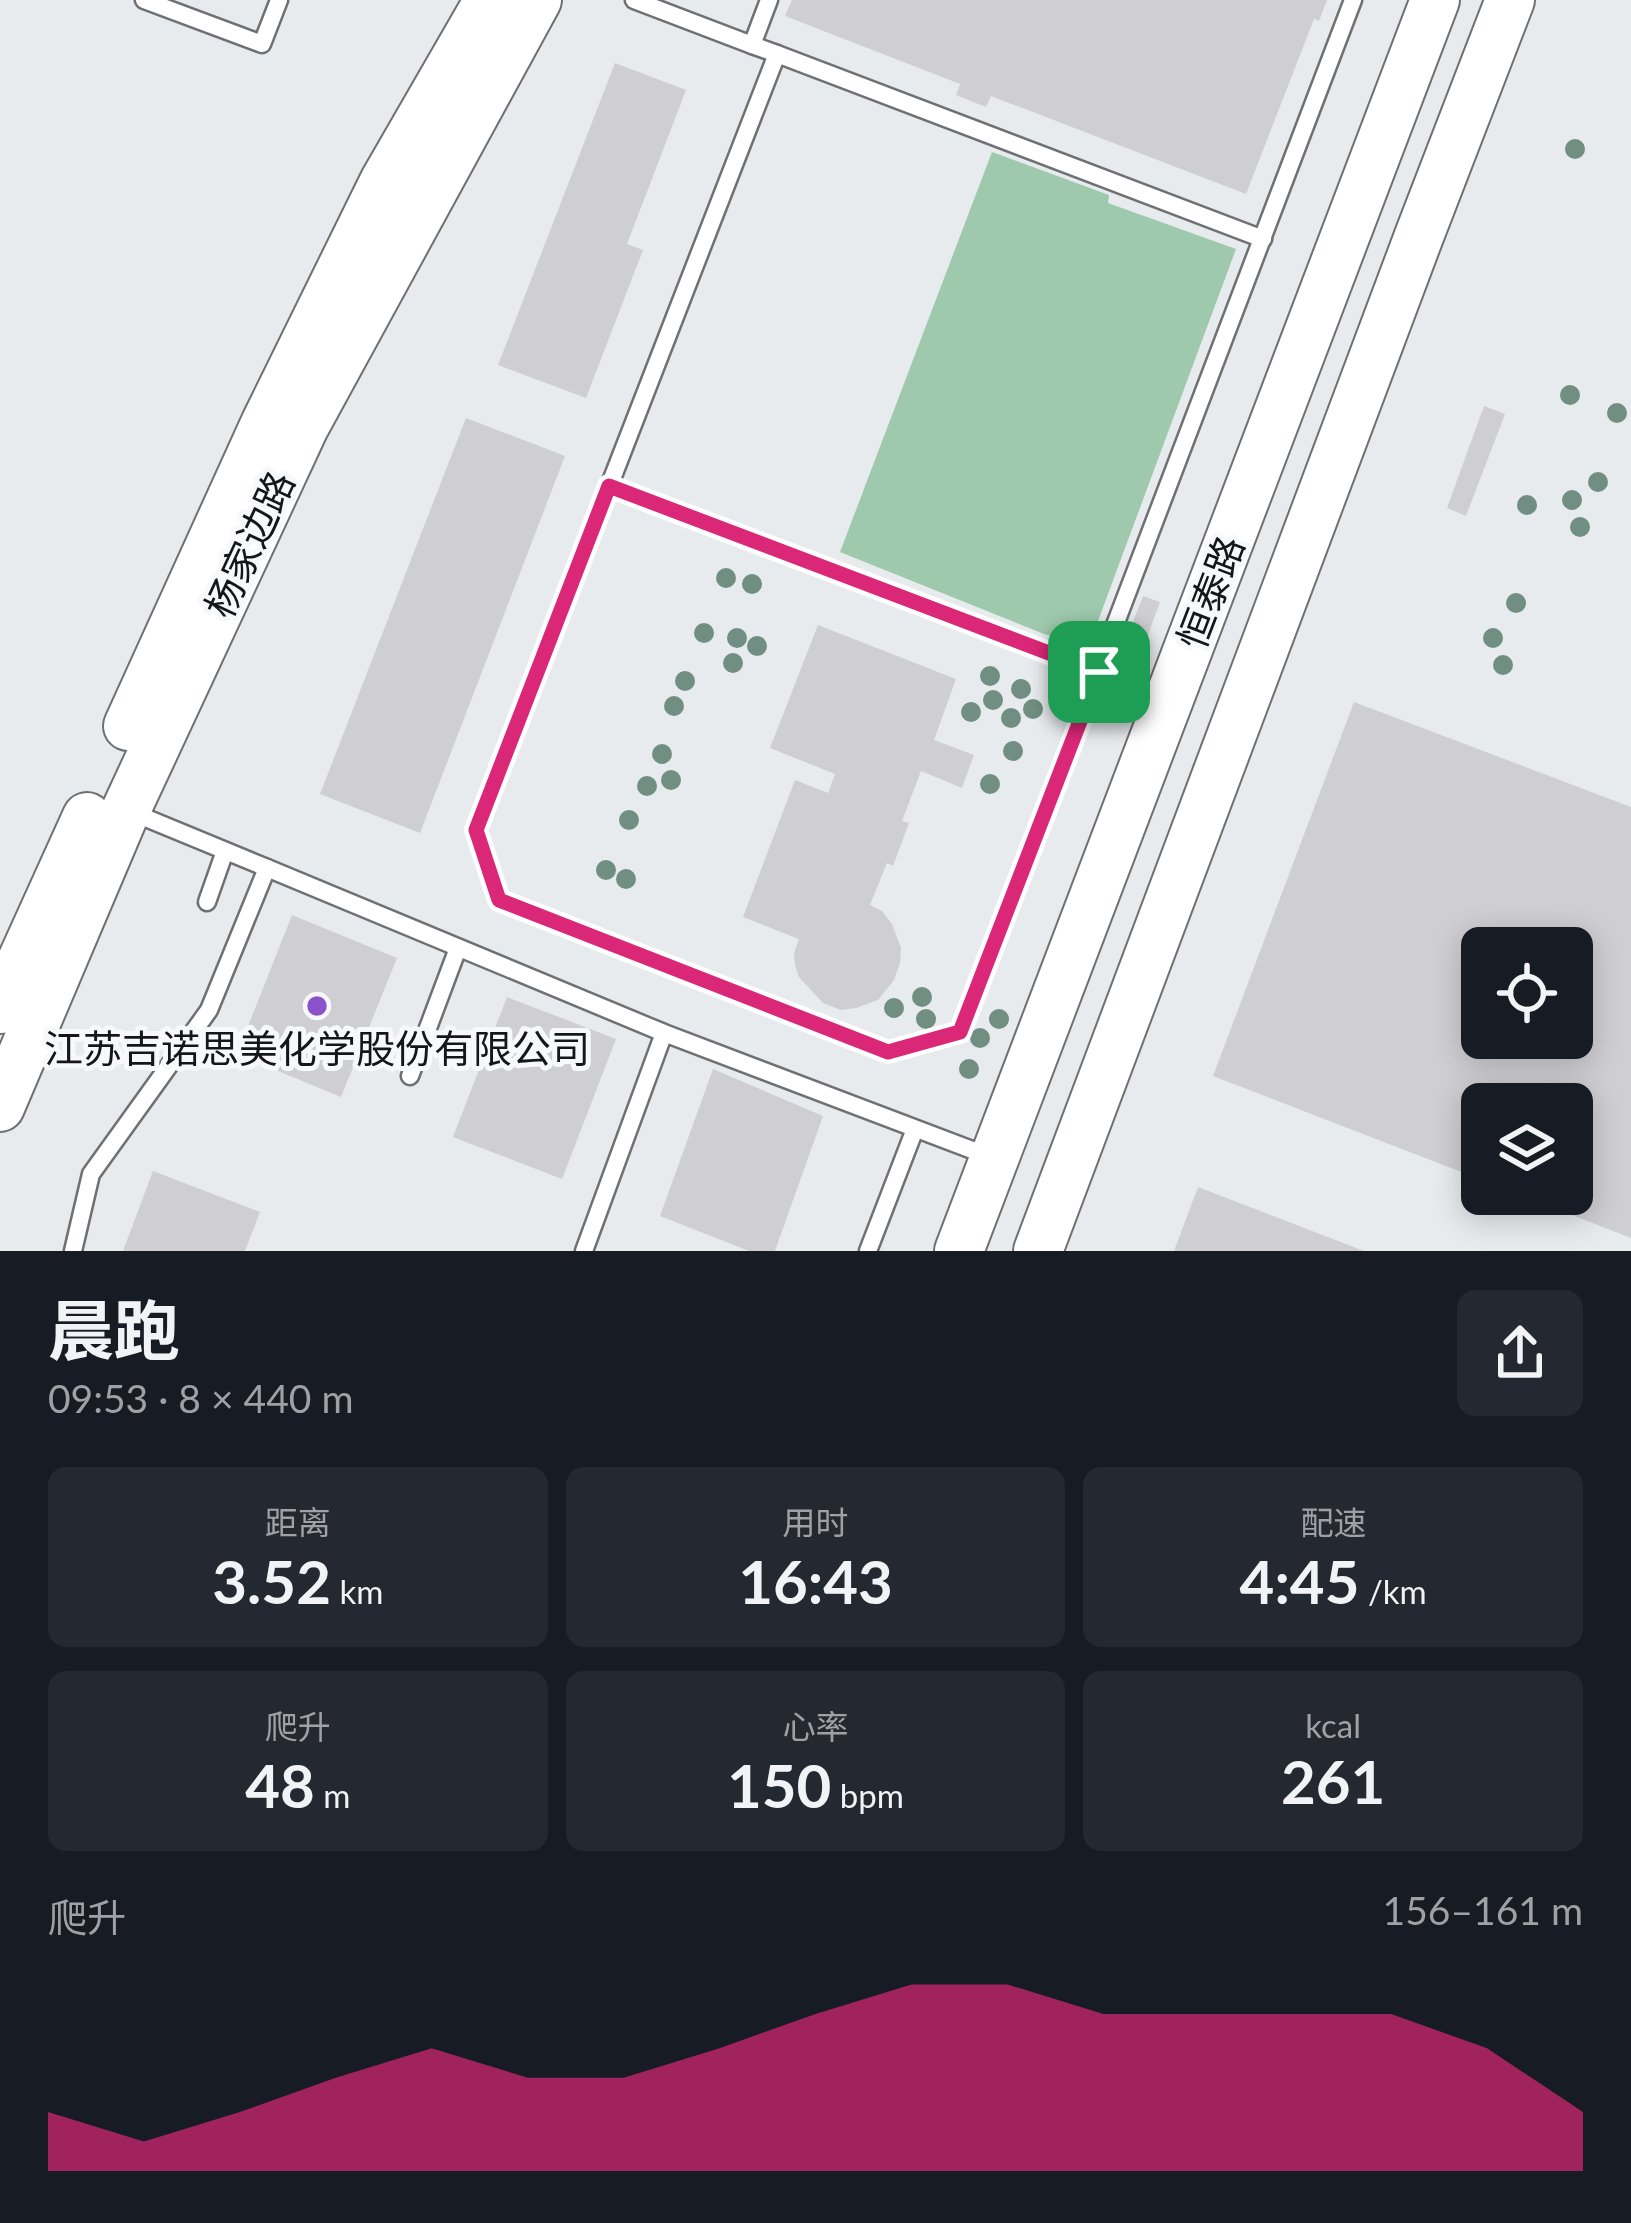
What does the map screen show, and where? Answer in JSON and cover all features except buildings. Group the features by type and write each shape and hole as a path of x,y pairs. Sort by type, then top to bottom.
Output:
{"street":[{"name":"杨家边路","path":"0,1010 266,422 384,182 489,0"},
{"name":"杨家边路","path":"0,1107 125,810 304,427 537,0"},
{"name":"恒泰路","path":"959,1251 1435,0"},
{"name":"恒泰路","path":"1039,1251 1510,0"}],"lane":[{"path":"144,0 262,44 279,0"},
{"path":"634,0 1262,239"},
{"path":"752,45 769,0"},
{"path":"777,54 476,830 499,900 888,1052 960,1032 1353,0"},
{"path":"609,486 1169,699"},
{"path":"125,810 664,1033 994,1159"},
{"path":"207,902 225,851"},
{"path":"73,1251 91,1174 209,1010 266,868"},
{"path":"410,1076 458,948"},
{"path":"584,1251 664,1033"},
{"path":"868,1251 915,1129"}],"green space":[{"path":"992,152 1109,195 1108,203 1236,249 1098,621 1077,644 840,552"}],"place":[{"name":"江苏吉诺思美化学股份有限公司","path":"317,1006"}],"route":[{"path":"609,486 1099,672 960,1032 888,1052 499,900 476,830 609,486"}]}
